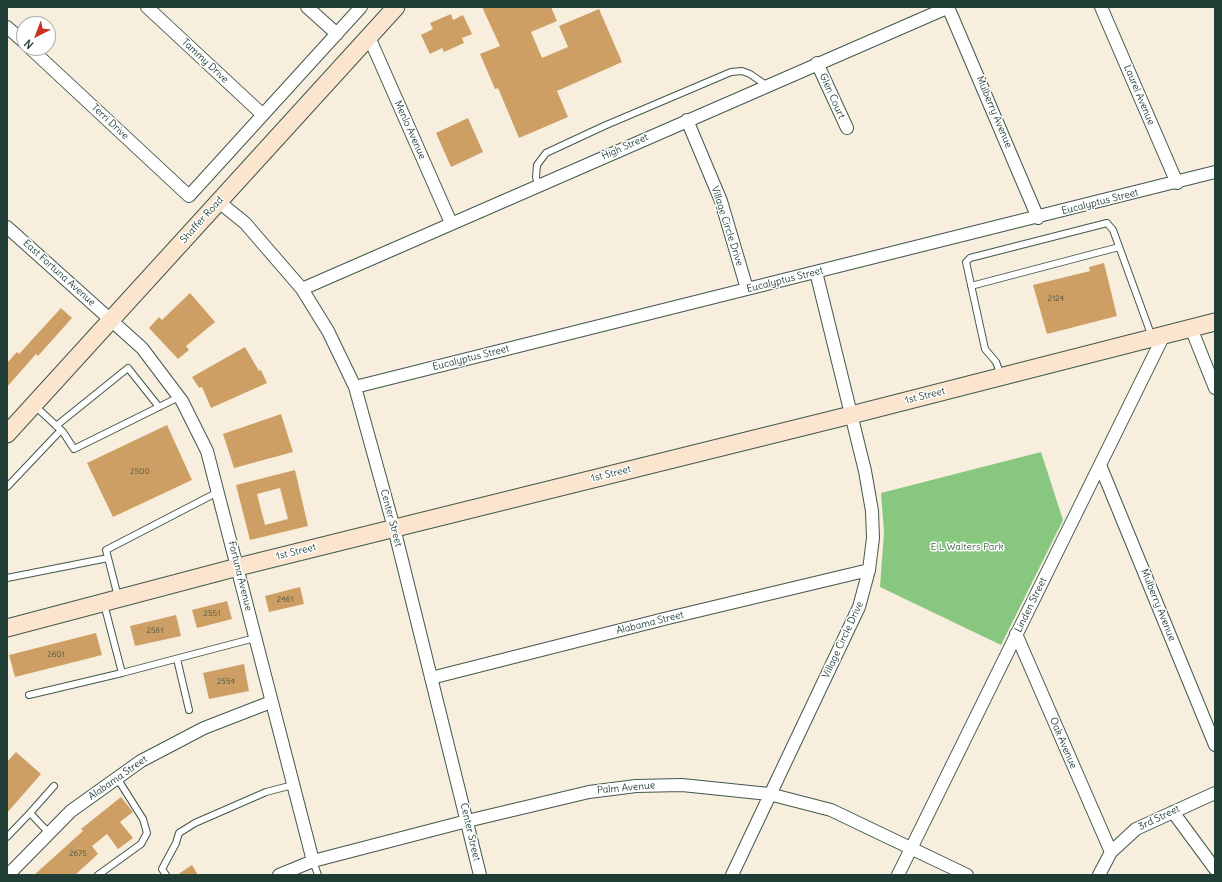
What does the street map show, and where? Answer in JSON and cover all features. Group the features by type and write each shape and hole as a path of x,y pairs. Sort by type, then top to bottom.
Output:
{"street":[{"name":"Tammy Drive","path":"147,7 263,115"},
{"path":"307,7 337,34"},
{"path":"263,115 361,7"},
{"name":"Shaffer Road","path":"7,434 396,7"},
{"name":"High Street","path":"302,289 766,85 949,7"},
{"name":"Mulberry Avenue","path":"949,7 1038,218"},
{"name":"Laurel Avenue","path":"1101,7 1177,182"},
{"path":"7,27 16,35"},
{"name":"Menlo Avenue","path":"369,37 452,223"},
{"name":"Terri Drive","path":"39,56 189,196 263,115"},
{"name":"Glen Court","path":"817,63 847,128"},
{"name":"Village Circle Drive","path":"687,120 721,201 747,289"},
{"name":"Eucalyptus Street","path":"355,387 1038,218 1215,172"},
{"name":"Center Street","path":"218,202 245,223 302,289 328,331 355,387 394,528 480,875"},
{"name":"East Fortuna Avenue","path":"7,227 111,320"},
{"name":"Village Circle Drive","path":"732,875 769,794 859,607 870,570 873,538 872,511 865,471 816,272"},
{"name":"Fortuna Avenue","path":"111,320 142,348 179,397 207,451 313,861"},
{"name":"1st Street","path":"7,628 238,567 851,415 1215,322"},
{"path":"1191,328 1215,388"},
{"name":"Linden Street","path":"898,875 1100,465 1158,336"},
{"name":"Mulberry Avenue","path":"1100,465 1215,745"},
{"name":"Alabama Street","path":"431,678 668,618 870,570"},
{"name":"Oak Avenue","path":"1016,634 1111,852"},
{"name":"Alabama Street","path":"8,875 71,811 141,761 204,728 271,702"},
{"name":"Palm Avenue","path":"279,875 313,861 467,821 590,792 636,786 682,785 769,794 831,810 968,875"},
{"name":"3rd Street","path":"1098,875 1111,852 1136,828 1215,792"},
{"path":"1173,812 1215,868"}],"lane":[{"path":"538,185 536,177 537,165 546,152 610,123 731,72 742,71 750,74 766,85"},
{"path":"1002,376 996,362 985,349 966,262 970,258 1107,223 1112,230 1158,336"},
{"path":"971,286 1119,247"},
{"path":"7,487 59,428 128,368 159,407"},
{"path":"34,405 59,428 74,449 179,397"},
{"path":"122,672 111,600 106,550 218,492"},
{"path":"7,578 108,558"},
{"path":"29,695 255,638"},
{"path":"177,658 189,710"},
{"path":"98,875 141,844 147,833 143,819 116,778"},
{"path":"166,875 162,869 179,833 195,823 266,792 293,785"},
{"path":"7,836 54,786"},
{"path":"30,813 49,833"},
{"path":"313,861 318,875"}],"green space":[{"name":"E L Walters Park","path":"1041,452 1063,520 1001,645 880,587 884,532 881,493"}],"building":[{"path":"482,7 551,7 557,21 531,32 542,58 568,47 559,26 599,9 622,62 557,91 568,117 519,138 498,88 495,89 480,54 500,46"},
{"path":"451,14 453,20 463,15 472,34 462,38 464,43 444,52 442,48 430,54 421,35 433,29 430,23"},
{"path":"468,118 483,152 451,167 436,133"},
{"path":"1104,263 1117,316 1047,334 1033,285 1090,271 1089,267"},
{"path":"190,293 215,322 186,346 189,350 178,359 149,328 159,317 162,320"},
{"path":"61,308 72,318 38,356 36,354 7,387 7,363 17,352 19,354"},
{"path":"245,347 259,371 261,370 267,383 211,408 202,387 199,388 192,377"},
{"path":"281,414 293,452 234,468 223,434"},
{"path":"167,425 192,480 113,517 87,463"},
{"path":"295,470 308,526 250,540 236,485","holes":["280,488 288,519 265,525 257,494"]},
{"path":"300,587 304,604 269,612 265,596"},
{"path":"227,601 232,619 197,628 192,610"},
{"path":"176,615 181,636 135,646 130,626"},
{"path":"96,633 102,655 15,677 9,655"},
{"path":"244,664 249,691 209,699 203,673"},
{"path":"16,752 41,774 7,813 7,762"},
{"path":"121,797 133,812 120,822 133,838 118,849 107,834 92,846 98,854 75,875 34,875 83,831 81,829"},
{"path":"192,865 198,875 177,875"}]}
